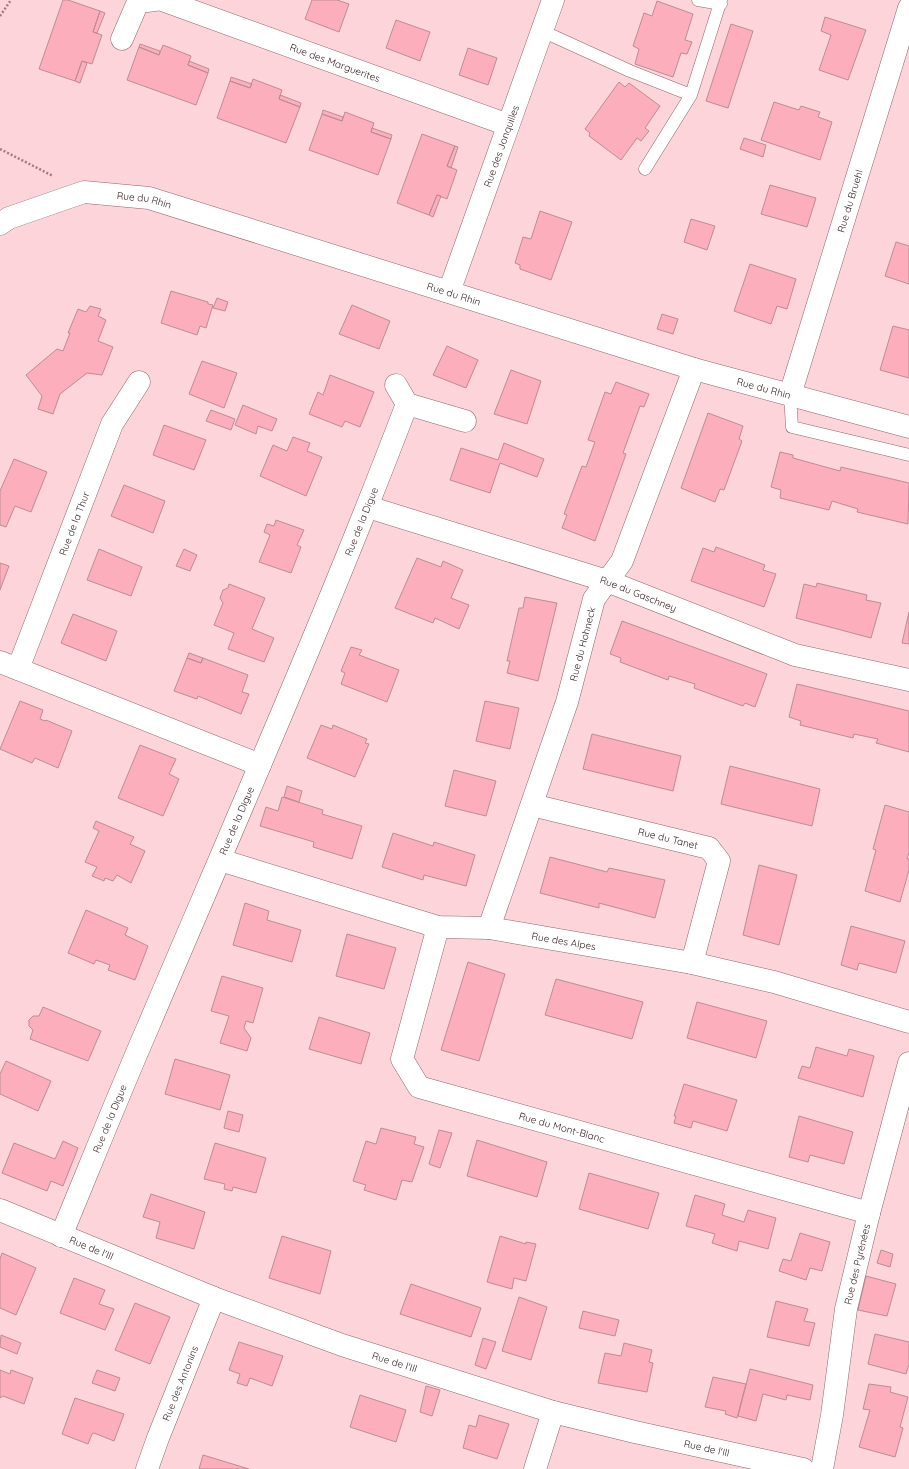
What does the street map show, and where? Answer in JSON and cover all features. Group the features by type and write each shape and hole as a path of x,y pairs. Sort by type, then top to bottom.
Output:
{"street":[{"path":"122,39 138,2 155,0"},
{"name":"Rue des Marguerites","path":"162,0 508,125"},
{"name":"Rue des Jonquilles","path":"449,292 553,0"},
{"name":"Rue du Bruehl","path":"790,395 909,8"},
{"name":"Rue du Rhin","path":"0,224 10,218 84,192 149,198 694,368 909,426"},
{"name":"Rue du Hohneck","path":"489,928 567,702 594,599 622,561 694,368"},
{"name":"Rue de la Thur","path":"139,382 112,424 9,666 260,765"},
{"path":"396,385 407,404 466,421"},
{"name":"Rue de la Digue","path":"61,1236 147,1028 220,860 368,506 407,404"},
{"name":"Rue du Gaschney","path":"368,506 607,581 796,655 909,680"},
{"name":"Rue du Tanet","path":"532,805 709,848 719,861 692,963"},
{"name":"Rue des Alpes","path":"220,860 438,927 489,928 692,963 774,982 909,1022"},
{"name":"Rue du Mont-Blanc","path":"438,927 402,1059 419,1087 869,1213"},
{"name":"Rue des Pyrénées","path":"822,1469 832,1415 846,1309 869,1213 909,1063"},
{"name":"Rue de l'Ill","path":"0,1210 214,1298 342,1345 553,1412 635,1432 803,1469"},
{"name":"Rue des Antonins","path":"147,1469 214,1298"},
{"path":"535,1469 553,1412"}],"lane":[{"path":"645,169 691,95 721,2 698,0"},
{"path":"542,31 630,71 691,95"},
{"path":"790,395 792,427 909,455"}],"path":[{"path":"0,16 11,0"},
{"path":"0,149 84,192"}],"building":[{"path":"63,0 68,0 100,11 93,32 102,35 92,64 82,61 75,81 39,69"},
{"path":"312,0 337,0 349,4 339,32 305,19"},
{"path":"657,1 693,14 685,40 692,42 687,54 681,53 673,77 635,64 639,49 633,46 644,13 652,16"},
{"path":"100,11 105,13 97,33 93,32"},
{"path":"825,17 866,30 848,80 819,70 831,35 821,31"},
{"path":"396,20 430,32 420,61 386,48"},
{"path":"731,24 753,31 728,108 706,101"},
{"path":"140,44 160,51 159,55 139,47"},
{"path":"163,45 191,56 188,65 208,73 196,105 127,80 139,47 159,55"},
{"path":"468,48 497,58 488,85 459,75"},
{"path":"82,61 87,63 80,83 75,81"},
{"path":"189,61 209,69 208,73 188,65"},
{"path":"231,77 252,84 250,88 230,81"},
{"path":"253,79 282,90 279,99 300,107 286,143 217,118 230,81 250,88"},
{"path":"619,82 625,87 629,83 660,106 645,128 649,131 641,141 637,138 621,160 589,136 590,133 585,129"},
{"path":"280,95 301,103 300,107 279,99"},
{"path":"774,102 799,110 801,106 820,112 818,117 832,122 820,160 761,140"},
{"path":"323,110 343,117 342,121 322,114"},
{"path":"345,112 374,123 371,132 391,139 378,175 309,150 322,114 342,121"},
{"path":"372,128 392,135 391,139 371,132"},
{"path":"422,134 455,146 447,166 457,170 447,199 437,195 429,215 397,203"},
{"path":"744,138 766,145 763,157 740,149"},
{"path":"455,146 458,147 451,168 447,166"},
{"path":"770,185 816,198 807,227 761,214"},
{"path":"437,195 441,196 433,217 429,215"},
{"path":"540,211 572,222 551,280 520,269 520,265 515,263 523,237 531,239"},
{"path":"691,219 715,226 707,250 684,242"},
{"path":"896,242 909,246 909,284 885,276"},
{"path":"750,264 796,279 787,309 777,306 771,324 734,311"},
{"path":"171,291 208,302 208,304 213,305 206,328 200,326 197,335 161,323"},
{"path":"217,298 228,302 225,311 213,308"},
{"path":"352,305 390,321 379,349 339,334"},
{"path":"90,306 101,309 98,316 106,320 98,341 113,347 102,375 87,373 60,394 53,414 38,409 42,396 26,375 57,349 63,351 70,333 68,333 78,309 86,312"},
{"path":"662,314 678,319 673,334 657,329"},
{"path":"893,326 909,330 909,378 880,370"},
{"path":"447,346 478,360 466,388 433,375"},
{"path":"202,361 237,373 224,408 189,394"},
{"path":"511,370 541,381 527,424 494,414"},
{"path":"330,375 374,392 360,427 345,421 342,427 309,414 318,392 323,395"},
{"path":"616,382 649,394 644,407 640,406 623,453 626,454 595,541 562,528 567,515 564,514 582,466 586,467 595,442 588,440 605,392 611,394"},
{"path":"243,405 277,419 272,431 258,426 256,434 235,425"},
{"path":"211,410 235,419 231,430 206,421"},
{"path":"708,413 743,426 739,439 742,441 724,490 720,489 715,502 681,488"},
{"path":"164,425 206,440 194,470 153,455"},
{"path":"293,437 310,443 307,451 322,457 306,496 260,476 273,445 287,451"},
{"path":"504,443 544,459 537,477 500,463 490,493 450,480 461,448 498,460"},
{"path":"780,452 793,455 793,458 840,471 841,467 909,483 908,524 857,512 858,509 832,501 829,510 780,498 781,490 771,487"},
{"path":"14,459 47,472 31,512 15,506 6,527 0,525 0,491"},
{"path":"124,485 165,501 153,533 111,516"},
{"path":"276,520 304,530 297,545 301,547 291,573 259,562 270,535 264,532 267,524 274,526"},
{"path":"716,547 765,565 763,570 776,574 764,607 691,581 703,548 714,552"},
{"path":"99,549 142,567 131,596 87,580"},
{"path":"184,549 197,555 190,571 176,566"},
{"path":"417,558 441,567 443,561 463,570 451,598 469,605 459,629 435,618 433,623 395,608"},
{"path":"0,563 9,566 0,590"},
{"path":"817,583 867,595 866,600 881,603 871,638 796,618 804,584 816,587"},
{"path":"229,584 265,598 252,629 274,638 264,662 228,649 234,633 214,625 223,603 220,598 223,590 228,588"},
{"path":"525,597 557,603 538,681 507,673 510,661 507,661 519,608 523,608"},
{"path":"909,612 909,644 902,643"},
{"path":"73,614 117,631 106,661 61,643"},
{"path":"622,621 767,674 755,707 745,703 743,706 694,688 695,684 669,676 668,680 620,662 621,658 610,654"},
{"path":"351,647 362,650 359,655 399,670 387,702 341,684 345,673 341,671"},
{"path":"189,653 203,658 201,663 187,658"},
{"path":"187,658 201,663 203,658 248,675 242,692 249,694 241,714 198,696 197,699 174,691"},
{"path":"797,684 909,711 909,752 876,743 878,739 854,734 853,738 800,725 801,721 789,717"},
{"path":"20,701 43,710 40,719 72,731 58,768 35,758 32,763 0,749"},
{"path":"485,701 519,708 510,749 476,741"},
{"path":"321,725 332,729 333,725 367,739 365,743 369,744 355,777 307,758"},
{"path":"592,734 681,756 673,791 583,769"},
{"path":"140,745 176,759 169,774 179,779 163,816 118,798"},
{"path":"730,766 820,789 812,826 721,804"},
{"path":"454,770 496,781 486,816 445,806"},
{"path":"287,786 302,791 299,802 284,797"},
{"path":"282,797 323,810 322,814 362,826 352,859 313,847 314,842 260,826 266,807 278,811"},
{"path":"885,805 909,812 909,852 907,859 909,859 909,870 900,902 865,891 876,850 873,849"},
{"path":"96,821 134,837 130,844 145,851 131,883 117,875 113,881 105,878 104,881 92,876 97,867 85,862 99,831 93,828"},
{"path":"393,833 433,846 434,842 475,855 466,886 424,875 423,880 382,867"},
{"path":"550,857 607,872 609,868 665,880 655,918 599,903 599,908 540,893"},
{"path":"759,865 797,875 779,945 743,935"},
{"path":"245,903 269,911 267,920 301,930 292,962 233,945"},
{"path":"86,910 128,928 125,935 148,946 135,980 108,970 110,965 96,960 94,964 68,953"},
{"path":"851,926 905,941 896,973 859,963 857,970 841,965"},
{"path":"347,934 396,948 384,989 336,976"},
{"path":"468,962 505,974 479,1061 441,1050"},
{"path":"222,976 263,988 253,1023 246,1021 244,1028 251,1038 247,1051 220,1043 229,1016 211,1011"},
{"path":"556,979 643,1002 632,1039 545,1015"},
{"path":"697,1002 767,1021 756,1058 687,1038"},
{"path":"43,1007 101,1031 88,1061 30,1039 33,1030 29,1026 29,1020 33,1016 39,1016"},
{"path":"319,1017 370,1033 361,1064 309,1049"},
{"path":"816,1047 847,1056 849,1049 874,1056 863,1097 798,1078 802,1066 810,1068"},
{"path":"175,1059 230,1075 220,1110 165,1094"},
{"path":"6,1061 51,1081 38,1111 0,1094 0,1074"},
{"path":"684,1084 737,1100 727,1131 693,1121 691,1128 674,1123 676,1116 674,1116"},
{"path":"228,1111 243,1115 239,1132 224,1128"},
{"path":"799,1116 853,1132 844,1164 810,1155 808,1162 789,1157"},
{"path":"381,1128 416,1137 414,1144 424,1147 412,1182 402,1180 396,1200 364,1190 366,1185 353,1181 366,1141 376,1144"},
{"path":"439,1130 452,1133 440,1168 429,1164"},
{"path":"477,1140 547,1162 537,1197 467,1176"},
{"path":"63,1141 78,1148 63,1186 51,1181 47,1191 2,1173 14,1143 55,1159"},
{"path":"215,1143 266,1158 256,1193 233,1187 232,1191 224,1189 225,1184 204,1179"},
{"path":"589,1173 659,1193 648,1229 579,1209"},
{"path":"151,1194 205,1212 194,1249 156,1238 160,1222 143,1217"},
{"path":"695,1195 725,1204 722,1215 744,1222 748,1210 776,1218 768,1249 739,1241 737,1251 712,1243 715,1234 686,1226"},
{"path":"800,1233 830,1242 822,1271 810,1268 806,1280 779,1271 783,1259 791,1261"},
{"path":"282,1236 331,1251 320,1294 269,1278"},
{"path":"500,1236 526,1244 526,1242 536,1244 526,1281 514,1278 512,1289 487,1282"},
{"path":"881,1250 893,1254 890,1267 877,1263"},
{"path":"2,1253 36,1268 16,1315 0,1308 0,1259"},
{"path":"866,1276 896,1284 887,1316 858,1310"},
{"path":"74,1278 105,1290 99,1304 114,1309 105,1330 60,1313"},
{"path":"411,1284 481,1308 471,1337 400,1314"},
{"path":"519,1297 547,1307 531,1360 502,1351"},
{"path":"776,1301 808,1309 804,1321 815,1323 809,1346 767,1337"},
{"path":"135,1303 170,1317 150,1364 115,1350"},
{"path":"583,1311 619,1320 615,1336 579,1328"},
{"path":"875,1334 909,1342 909,1364 906,1374 868,1364"},
{"path":"1,1335 21,1343 17,1354 0,1347"},
{"path":"483,1338 496,1342 486,1369 475,1365"},
{"path":"239,1342 283,1356 272,1386 250,1378 247,1386 237,1383 240,1374 229,1370"},
{"path":"624,1343 652,1350 649,1362 653,1363 647,1392 598,1383 605,1353 621,1356"},
{"path":"750,1369 813,1385 810,1400 787,1395 786,1400 763,1394 756,1421 738,1416"},
{"path":"0,1370 10,1374 11,1370 33,1378 24,1404 3,1396 0,1398"},
{"path":"97,1370 120,1378 115,1391 92,1383"},
{"path":"713,1377 746,1384 737,1418 725,1414 726,1411 705,1407"},
{"path":"869,1384 891,1387 890,1392 908,1397 900,1427 903,1428 895,1457 859,1447 870,1410 863,1409"},
{"path":"426,1386 440,1390 432,1416 420,1412"},
{"path":"360,1395 406,1410 396,1442 350,1427"},
{"path":"75,1398 124,1414 114,1441 94,1433 92,1434 88,1444 62,1434"},
{"path":"479,1415 509,1424 497,1459 463,1448 469,1425 476,1427"},
{"path":"203,1455 249,1469 199,1469"}]}
